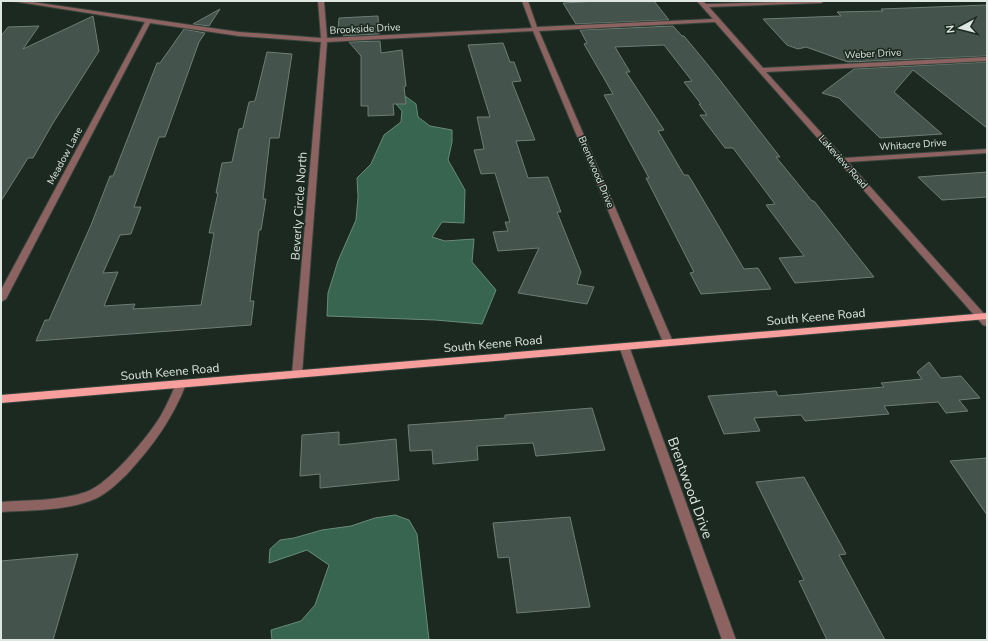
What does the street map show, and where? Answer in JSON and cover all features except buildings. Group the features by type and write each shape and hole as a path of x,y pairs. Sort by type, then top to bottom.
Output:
{"main road":[{"name":"South Keene Road","path":"1,399 668,342 985,319"}],"street":[{"name":"Brookside Drive","path":"15,1 239,34 324,40 718,20"},
{"name":"Beverly Circle North","path":"298,374 324,40 321,1"},
{"name":"Brentwood Drive","path":"525,1 668,342"},
{"path":"703,4 821,1"},
{"name":"Lakeview Road","path":"703,4 841,160 985,319"},
{"name":"Meadow Lane","path":"1,299 148,21"},
{"name":"Weber Drive","path":"761,70 987,59"},
{"name":"Whitacre Drive","path":"841,160 987,151"},
{"name":"Brentwood Drive","path":"624,346 729,640"},
{"path":"1,507 77,499 94,495 108,485 132,460 164,420 181,384"}],"shaded area":[{"path":"405,96 416,104 418,117 430,126 452,130 452,142 448,160 465,190 464,223 442,222 432,237 445,241 474,239 472,262 496,290 482,324 435,320 327,316 328,293 338,261 356,220 358,197 357,178 371,164 384,135 401,122 402,111 391,98"},
{"path":"395,515 409,520 417,534 429,640 272,640 271,630 301,621 315,605 329,565 307,550 269,563 270,549 280,540 294,538 322,530 351,526 375,518"}]}
